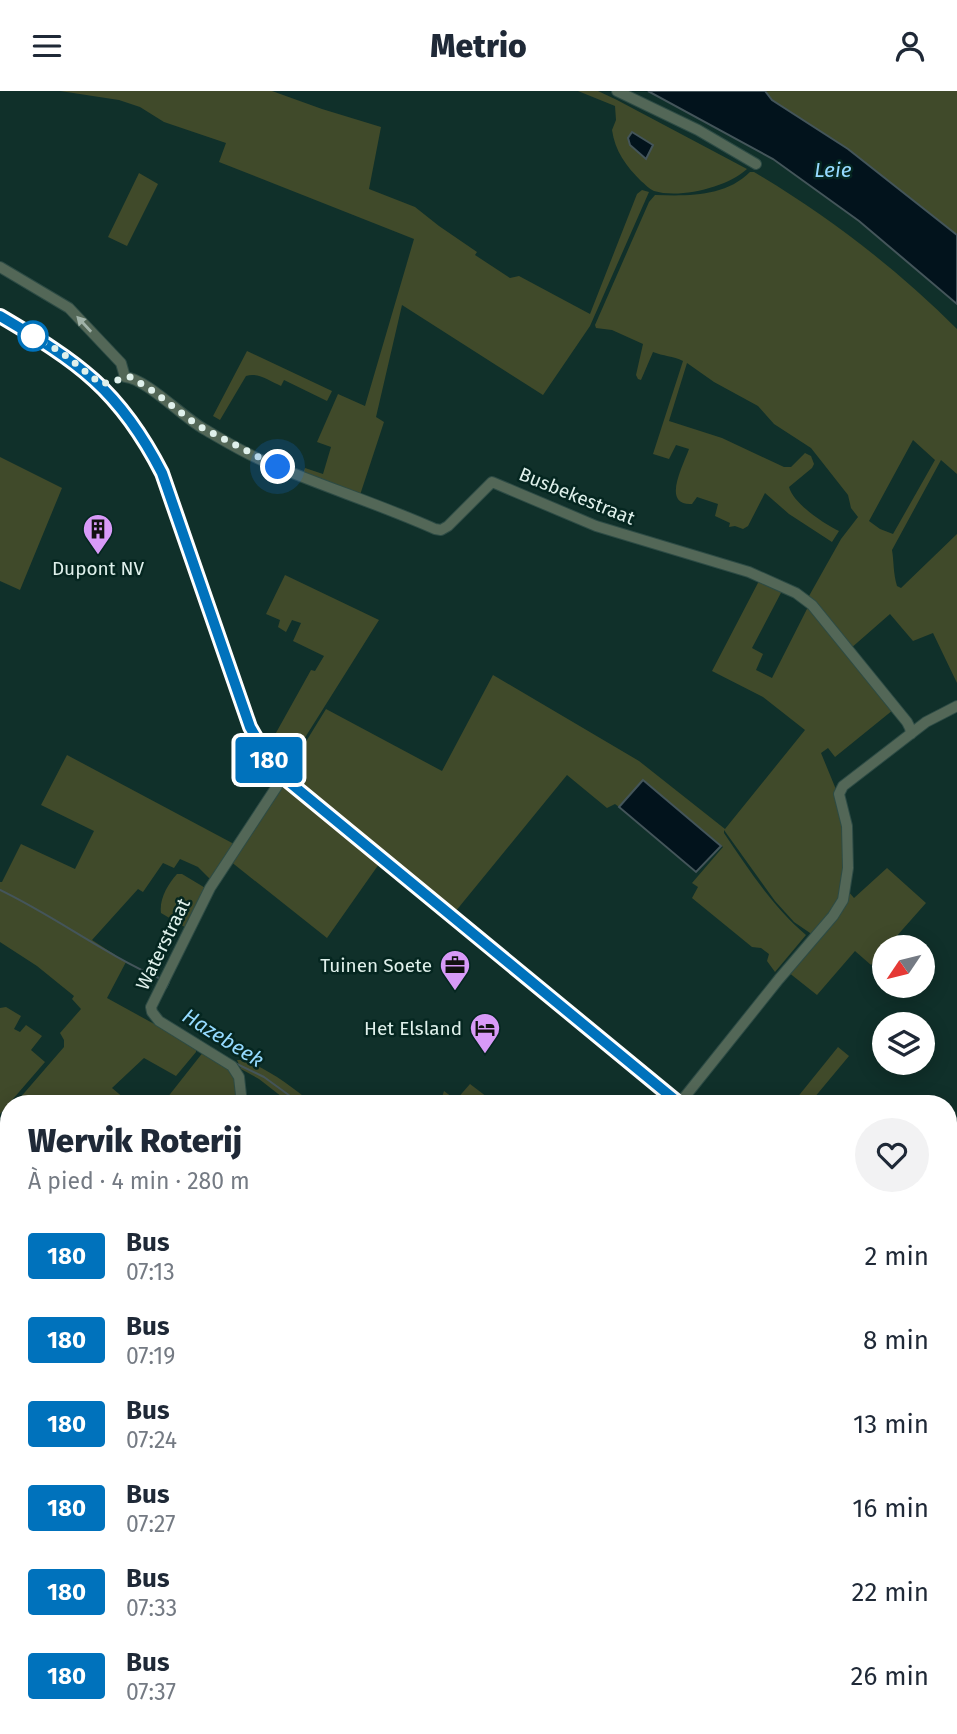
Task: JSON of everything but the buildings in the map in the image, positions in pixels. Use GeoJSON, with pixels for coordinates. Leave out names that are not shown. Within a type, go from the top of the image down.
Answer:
{"type":"FeatureCollection","features":[{"type":"Feature","properties":{"kind":"street"},"geometry":{"type":"LineString","coordinates":[[617,91],[698,130],[756,164]]}},
{"type":"Feature","properties":{"kind":"street"},"geometry":{"type":"LineString","coordinates":[[0,267],[69,308],[121,363],[125,377],[101,384]]}},
{"type":"Feature","properties":{"kind":"street"},"geometry":{"type":"LineString","coordinates":[[0,316],[61,352],[101,384],[148,445],[162,473],[250,727],[269,760],[283,777],[669,1095]]}},
{"type":"Feature","properties":{"kind":"street","name":"Busbekestraat"},"geometry":{"type":"LineString","coordinates":[[125,377],[130,377],[153,391],[197,425],[264,462],[383,506],[435,529],[442,530],[448,526],[492,482],[596,526],[736,568],[782,586],[805,598],[812,605],[907,722],[911,734]]}},
{"type":"Feature","properties":{"kind":"street"},"geometry":{"type":"LineString","coordinates":[[687,1095],[843,900],[848,868],[846,826],[839,794],[849,779],[926,722],[957,706]]}},
{"type":"Feature","properties":{"kind":"street","name":"Waterstraat"},"geometry":{"type":"LineString","coordinates":[[241,1095],[239,1077],[232,1066],[159,1021],[151,1007],[210,888],[283,777]]}},
{"type":"Feature","properties":{"kind":"green space"},"geometry":{"type":"Polygon","coordinates":[[[60,91],[272,91],[381,127],[369,189],[415,207],[477,252],[475,255],[510,278],[519,276],[590,314],[637,194],[642,190],[649,192],[590,326],[543,395],[402,305],[376,417],[384,422],[360,495],[303,473],[305,468],[323,474],[331,447],[317,442],[338,394],[365,406],[414,239],[219,162],[226,143],[164,122],[140,107],[119,100],[60,91]]]}},
{"type":"Feature","properties":{"kind":"green space"},"geometry":{"type":"Polygon","coordinates":[[[578,91],[598,91],[747,169],[728,181],[703,190],[677,193],[654,191],[626,164],[613,138],[615,106],[578,91]]]}},
{"type":"Feature","properties":{"kind":"green space"},"geometry":{"type":"Polygon","coordinates":[[[765,91],[957,91],[957,235],[848,149],[772,100],[765,91]]]}},
{"type":"Feature","properties":{"kind":"green space"},"geometry":{"type":"Polygon","coordinates":[[[754,172],[808,207],[885,264],[957,329],[957,474],[941,460],[892,550],[897,586],[901,588],[957,534],[957,683],[933,633],[913,641],[890,614],[850,649],[809,596],[841,539],[858,517],[851,508],[848,495],[811,448],[774,424],[758,406],[714,382],[687,363],[669,421],[722,438],[784,467],[791,467],[805,453],[811,456],[814,464],[812,468],[789,487],[796,500],[839,531],[832,542],[789,514],[765,493],[748,526],[743,529],[729,527],[730,523],[715,516],[718,504],[697,497],[692,504],[683,503],[676,492],[679,474],[689,449],[676,445],[669,459],[653,454],[683,361],[653,352],[641,380],[638,379],[636,375],[643,344],[612,330],[596,328],[649,202],[655,195],[718,191],[754,172]],[[913,440],[869,521],[893,534],[935,460],[913,440]]]}},
{"type":"Feature","properties":{"kind":"green space"},"geometry":{"type":"Polygon","coordinates":[[[139,173],[158,184],[127,246],[108,237],[139,173]]]}},
{"type":"Feature","properties":{"kind":"green space"},"geometry":{"type":"Polygon","coordinates":[[[247,351],[332,391],[327,401],[284,380],[281,386],[250,375],[246,376],[220,420],[213,416],[247,351]]]}},
{"type":"Feature","properties":{"kind":"green space"},"geometry":{"type":"Polygon","coordinates":[[[0,457],[62,488],[20,590],[0,581],[0,457]]]}},
{"type":"Feature","properties":{"kind":"green space"},"geometry":{"type":"Polygon","coordinates":[[[285,575],[379,620],[284,771],[271,756],[278,743],[272,740],[311,670],[315,671],[324,656],[293,641],[301,623],[292,620],[286,632],[278,627],[280,620],[266,614],[285,575]]]}},
{"type":"Feature","properties":{"kind":"green space"},"geometry":{"type":"Polygon","coordinates":[[[760,579],[783,589],[752,648],[763,654],[756,670],[772,678],[809,605],[893,710],[835,757],[828,748],[821,753],[835,787],[845,836],[842,898],[813,935],[794,922],[775,901],[724,830],[762,887],[782,912],[806,935],[775,972],[767,961],[769,954],[761,948],[752,947],[692,898],[698,887],[692,883],[723,847],[643,780],[619,807],[615,804],[607,808],[567,775],[455,912],[286,774],[326,709],[442,771],[493,675],[639,761],[725,829],[805,730],[763,697],[712,671],[760,579]]]}},
{"type":"Feature","properties":{"kind":"green space"},"geometry":{"type":"Polygon","coordinates":[[[67,755],[234,844],[212,881],[198,867],[180,859],[174,868],[163,863],[143,892],[138,889],[92,940],[126,962],[107,998],[196,1047],[196,1052],[176,1076],[144,1058],[112,1088],[120,1095],[22,1095],[64,1047],[60,1033],[81,1009],[72,999],[74,996],[37,966],[0,942],[0,882],[21,844],[75,869],[94,831],[41,805],[67,755]]]}},
{"type":"Feature","properties":{"kind":"green space"},"geometry":{"type":"Polygon","coordinates":[[[285,786],[379,864],[327,938],[230,861],[281,787],[285,786]]]}},
{"type":"Feature","properties":{"kind":"green space"},"geometry":{"type":"Polygon","coordinates":[[[887,868],[926,903],[898,935],[872,935],[871,965],[855,951],[817,995],[788,972],[848,891],[854,898],[887,868]]]}},
{"type":"Feature","properties":{"kind":"green space"},"geometry":{"type":"Polygon","coordinates":[[[177,874],[182,874],[207,889],[188,929],[161,913],[165,892],[177,874]]]}},
{"type":"Feature","properties":{"kind":"green space"},"geometry":{"type":"Polygon","coordinates":[[[6,1007],[21,1016],[14,1029],[20,1032],[26,1025],[42,1036],[31,1050],[45,1062],[16,1095],[0,1095],[0,1008],[6,1007]]]}},
{"type":"Feature","properties":{"kind":"green space"},"geometry":{"type":"Polygon","coordinates":[[[838,1047],[849,1056],[816,1095],[799,1095],[838,1047]]]}},
{"type":"Feature","properties":{"kind":"green space"},"geometry":{"type":"Polygon","coordinates":[[[204,1051],[232,1067],[238,1095],[169,1095],[204,1051]]]}},
{"type":"Feature","properties":{"kind":"green space"},"geometry":{"type":"Polygon","coordinates":[[[237,1060],[245,1060],[264,1069],[301,1095],[279,1095],[241,1069],[237,1060]]]}},
{"type":"Feature","properties":{"kind":"green space"},"geometry":{"type":"Polygon","coordinates":[[[470,1084],[484,1095],[460,1095],[470,1084]]]}},
{"type":"Feature","properties":{"kind":"water","name":"Leie"},"geometry":{"type":"Polygon","coordinates":[[[648,91],[765,91],[772,100],[848,149],[957,235],[957,304],[859,221],[773,159],[648,91]]]}},
{"type":"Feature","properties":{"kind":"water"},"geometry":{"type":"Polygon","coordinates":[[[632,132],[653,145],[646,159],[630,145],[628,138],[632,132]]]}},
{"type":"Feature","properties":{"kind":"water"},"geometry":{"type":"Polygon","coordinates":[[[643,780],[721,846],[696,872],[619,807],[643,780]]]}},
{"type":"Feature","properties":{"kind":"waterway","name":"Hazebeek"},"geometry":{"type":"LineString","coordinates":[[0,890],[161,979]]}},
{"type":"Feature","properties":{"kind":"waterway","name":"Hazebeek"},"geometry":{"type":"LineString","coordinates":[[166,988],[169,982]]}},
{"type":"Feature","properties":{"kind":"waterway","name":"Hazebeek"},"geometry":{"type":"LineString","coordinates":[[237,1064],[264,1077],[289,1095]]}},
{"type":"Feature","properties":{"kind":"bus line","name":"180"},"geometry":{"type":"LineString","coordinates":[[0,316],[61,352],[101,384],[148,445],[162,473],[250,727],[257,742],[283,777],[669,1095]]}},
{"type":"Feature","properties":{"kind":"place","name":"Dupont NV"},"geometry":{"type":"Point","coordinates":[98,556]}},
{"type":"Feature","properties":{"kind":"place","name":"Tuinen Soete"},"geometry":{"type":"Point","coordinates":[455,992]}},
{"type":"Feature","properties":{"kind":"place","name":"Het Elsland"},"geometry":{"type":"Point","coordinates":[485,1055]}},
{"type":"Feature","properties":{"kind":"route"},"geometry":{"type":"LineString","coordinates":[[33,336],[61,352],[101,384],[130,377],[197,425],[248,454],[278,467]]}}]}
